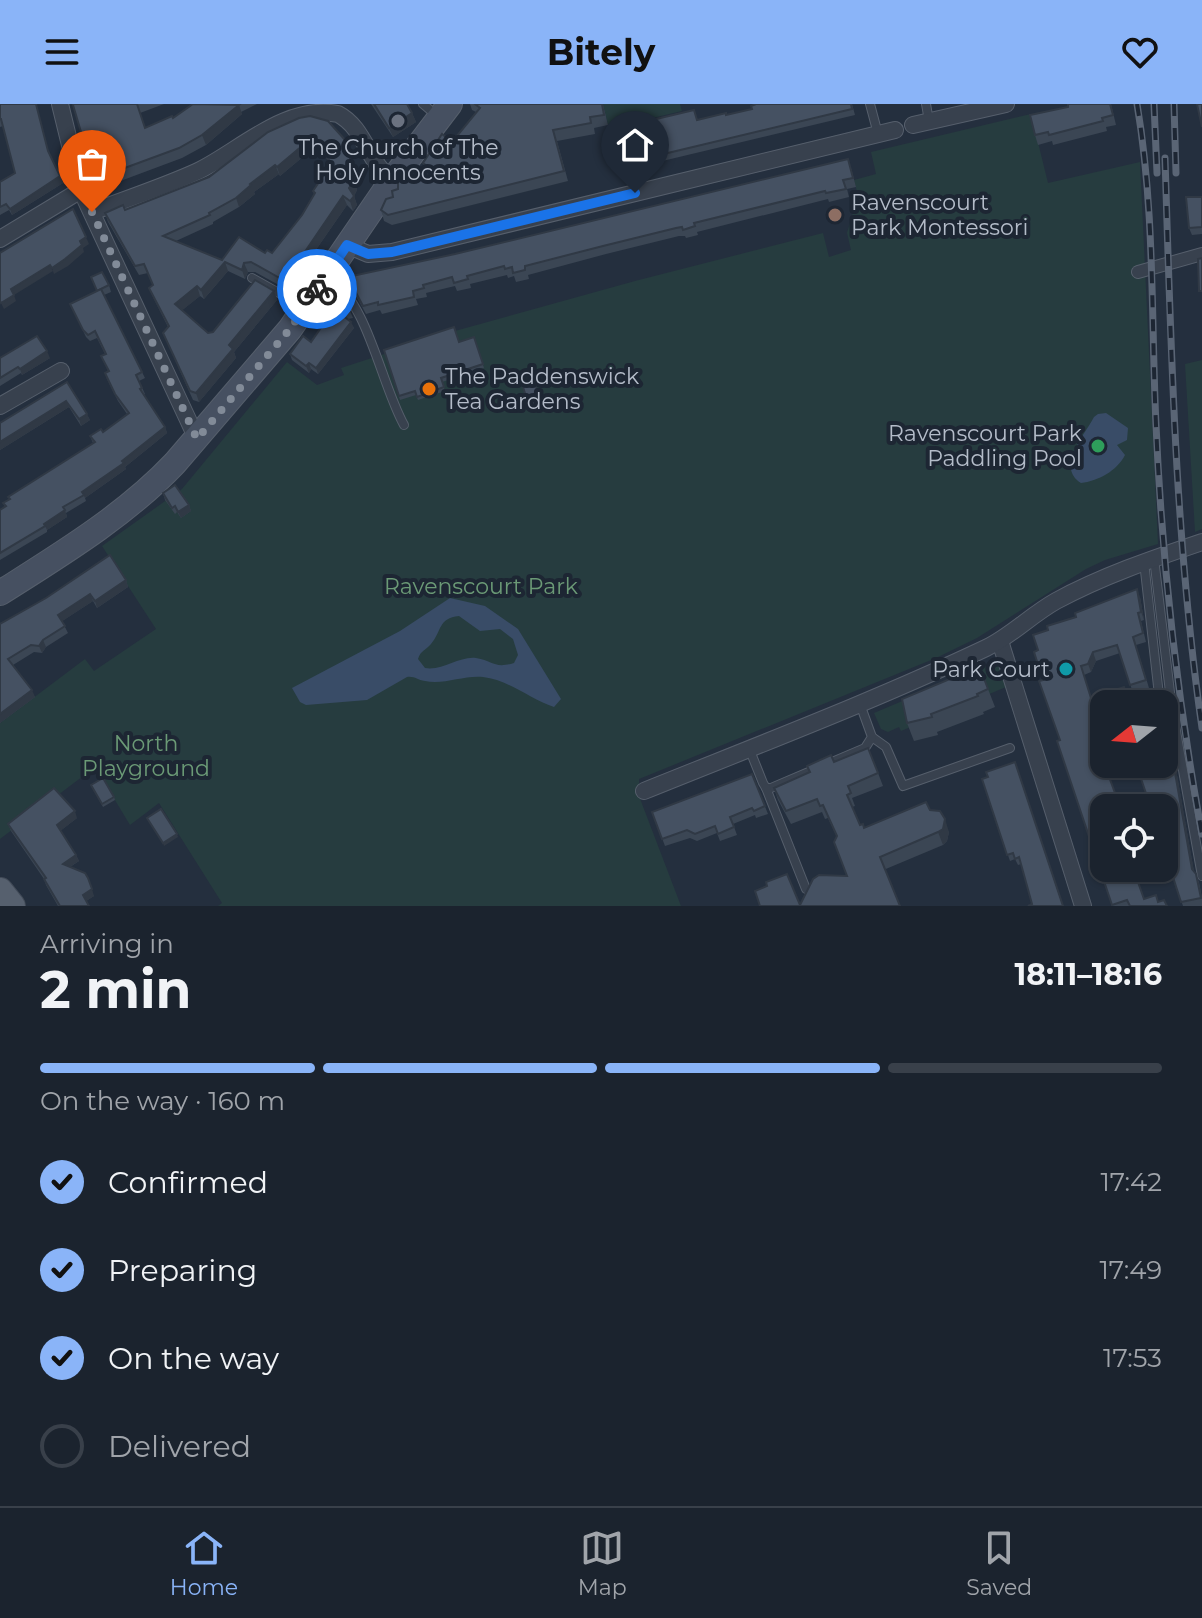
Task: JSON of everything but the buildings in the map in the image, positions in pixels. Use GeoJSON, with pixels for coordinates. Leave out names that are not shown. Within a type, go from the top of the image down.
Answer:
{"type":"FeatureCollection","features":[{"type":"Feature","properties":{"kind":"main road"},"geometry":{"type":"LineString","coordinates":[[0,593],[101,525],[161,478],[197,439],[290,329],[437,109]]}},
{"type":"Feature","properties":{"kind":"main road"},"geometry":{"type":"LineString","coordinates":[[0,891],[12,906]]}},
{"type":"Feature","properties":{"kind":"street"},"geometry":{"type":"LineString","coordinates":[[60,104],[81,190],[197,439]]}},
{"type":"Feature","properties":{"kind":"street"},"geometry":{"type":"LineString","coordinates":[[921,123],[1006,104]]}},
{"type":"Feature","properties":{"kind":"street"},"geometry":{"type":"LineString","coordinates":[[92,212],[199,171],[271,120],[306,109],[327,110],[348,121],[376,165],[392,180]]}},
{"type":"Feature","properties":{"kind":"street"},"geometry":{"type":"LineString","coordinates":[[347,245],[368,254],[392,252],[895,130]]}},
{"type":"Feature","properties":{"kind":"street"},"geometry":{"type":"LineString","coordinates":[[0,239],[81,190]]}},
{"type":"Feature","properties":{"kind":"street"},"geometry":{"type":"LineString","coordinates":[[1138,272],[1202,254]]}},
{"type":"Feature","properties":{"kind":"street"},"geometry":{"type":"LineString","coordinates":[[0,406],[61,371]]}},
{"type":"Feature","properties":{"kind":"street"},"geometry":{"type":"LineString","coordinates":[[644,791],[860,703],[1000,641],[1055,602],[1149,560],[1202,542]]}},
{"type":"Feature","properties":{"kind":"street"},"geometry":{"type":"LineString","coordinates":[[1000,641],[1083,906]]}},
{"type":"Feature","properties":{"kind":"lane"},"geometry":{"type":"LineString","coordinates":[[870,104],[878,134]]}},
{"type":"Feature","properties":{"kind":"lane"},"geometry":{"type":"LineString","coordinates":[[895,130],[921,123],[926,104]]}},
{"type":"Feature","properties":{"kind":"lane"},"geometry":{"type":"LineString","coordinates":[[326,277],[343,287],[356,307],[393,406],[404,425]]}},
{"type":"Feature","properties":{"kind":"lane"},"geometry":{"type":"LineString","coordinates":[[252,278],[304,308]]}},
{"type":"Feature","properties":{"kind":"lane"},"geometry":{"type":"LineString","coordinates":[[1149,560],[1159,690]]}},
{"type":"Feature","properties":{"kind":"lane"},"geometry":{"type":"LineString","coordinates":[[1149,560],[1202,876]]}},
{"type":"Feature","properties":{"kind":"lane"},"geometry":{"type":"LineString","coordinates":[[860,703],[872,737],[886,747],[903,786],[1010,748]]}},
{"type":"Feature","properties":{"kind":"lane"},"geometry":{"type":"LineString","coordinates":[[766,788],[865,748],[872,737]]}},
{"type":"Feature","properties":{"kind":"lane"},"geometry":{"type":"LineString","coordinates":[[749,748],[806,889]]}},
{"type":"Feature","properties":{"kind":"green space"},"geometry":{"type":"Polygon","coordinates":[[[603,104],[680,104],[682,111],[619,126],[608,125],[603,104]]]}},
{"type":"Feature","properties":{"kind":"green space","name":"Ravenscourt Park"},"geometry":{"type":"Polygon","coordinates":[[[1031,114],[1048,183],[1140,162],[1158,544],[1086,569],[977,638],[936,658],[639,779],[639,796],[681,906],[218,906],[222,903],[159,803],[130,825],[95,767],[0,839],[0,723],[85,659],[94,671],[156,629],[102,546],[182,489],[287,362],[317,385],[344,375],[341,368],[455,331],[823,233],[829,257],[851,250],[847,233],[858,196],[854,180],[876,174],[871,152],[1031,114]]]}},
{"type":"Feature","properties":{"kind":"green space"},"geometry":{"type":"Polygon","coordinates":[[[1202,360],[1202,529],[1195,532],[1185,364],[1202,360]]]}},
{"type":"Feature","properties":{"kind":"green space"},"geometry":{"type":"Polygon","coordinates":[[[997,661],[1006,687],[901,731],[899,727],[888,732],[881,729],[874,713],[997,661]]]}},
{"type":"Feature","properties":{"kind":"water","name":"Ravenscourt Park Paddling Pool"},"geometry":{"type":"Polygon","coordinates":[[[1106,413],[1128,428],[1127,440],[1117,445],[1125,455],[1106,474],[1081,483],[1071,469],[1074,451],[1094,417],[1106,413]]]}},
{"type":"Feature","properties":{"kind":"water"},"geometry":{"type":"Polygon","coordinates":[[[450,598],[485,606],[518,629],[561,699],[554,707],[502,682],[483,677],[432,682],[407,677],[367,700],[306,705],[300,702],[292,688],[400,631],[450,598]],[[459,616],[447,619],[418,659],[425,668],[470,658],[498,665],[514,663],[518,655],[513,639],[500,629],[480,631],[459,616]]]}},
{"type":"Feature","properties":{"kind":"railway"},"geometry":{"type":"LineString","coordinates":[[1137,104],[1150,224],[1162,528],[1178,681],[1202,834]]}},
{"type":"Feature","properties":{"kind":"railway"},"geometry":{"type":"LineString","coordinates":[[1154,104],[1157,173]]}},
{"type":"Feature","properties":{"kind":"railway"},"geometry":{"type":"LineString","coordinates":[[1174,104],[1176,173]]}},
{"type":"Feature","properties":{"kind":"railway"},"geometry":{"type":"LineString","coordinates":[[1165,158],[1180,515],[1202,728]]}},
{"type":"Feature","properties":{"kind":"way so far"},"geometry":{"type":"LineString","coordinates":[[92,212],[197,439],[290,329],[317,289]]}},
{"type":"Feature","properties":{"kind":"place","name":"The Church of The Holy Innocents"},"geometry":{"type":"Point","coordinates":[398,121]}},
{"type":"Feature","properties":{"kind":"place","name":"Ravenscourt Park Montessori"},"geometry":{"type":"Point","coordinates":[835,215]}},
{"type":"Feature","properties":{"kind":"place","name":"The Paddenswick Tea Gardens"},"geometry":{"type":"Point","coordinates":[429,389]}},
{"type":"Feature","properties":{"kind":"place","name":"Ravenscourt Park Paddling Pool"},"geometry":{"type":"Point","coordinates":[1098,446]}},
{"type":"Feature","properties":{"kind":"place","name":"Park Court"},"geometry":{"type":"Point","coordinates":[1066,669]}},
{"type":"Feature","properties":{"kind":"route"},"geometry":{"type":"LineString","coordinates":[[317,289],[347,245],[368,254],[392,252],[635,193]]}},
{"type":"Feature","properties":{"kind":"park label","name":"North Playground"},"geometry":{"type":"Point","coordinates":[146,756]}}]}
